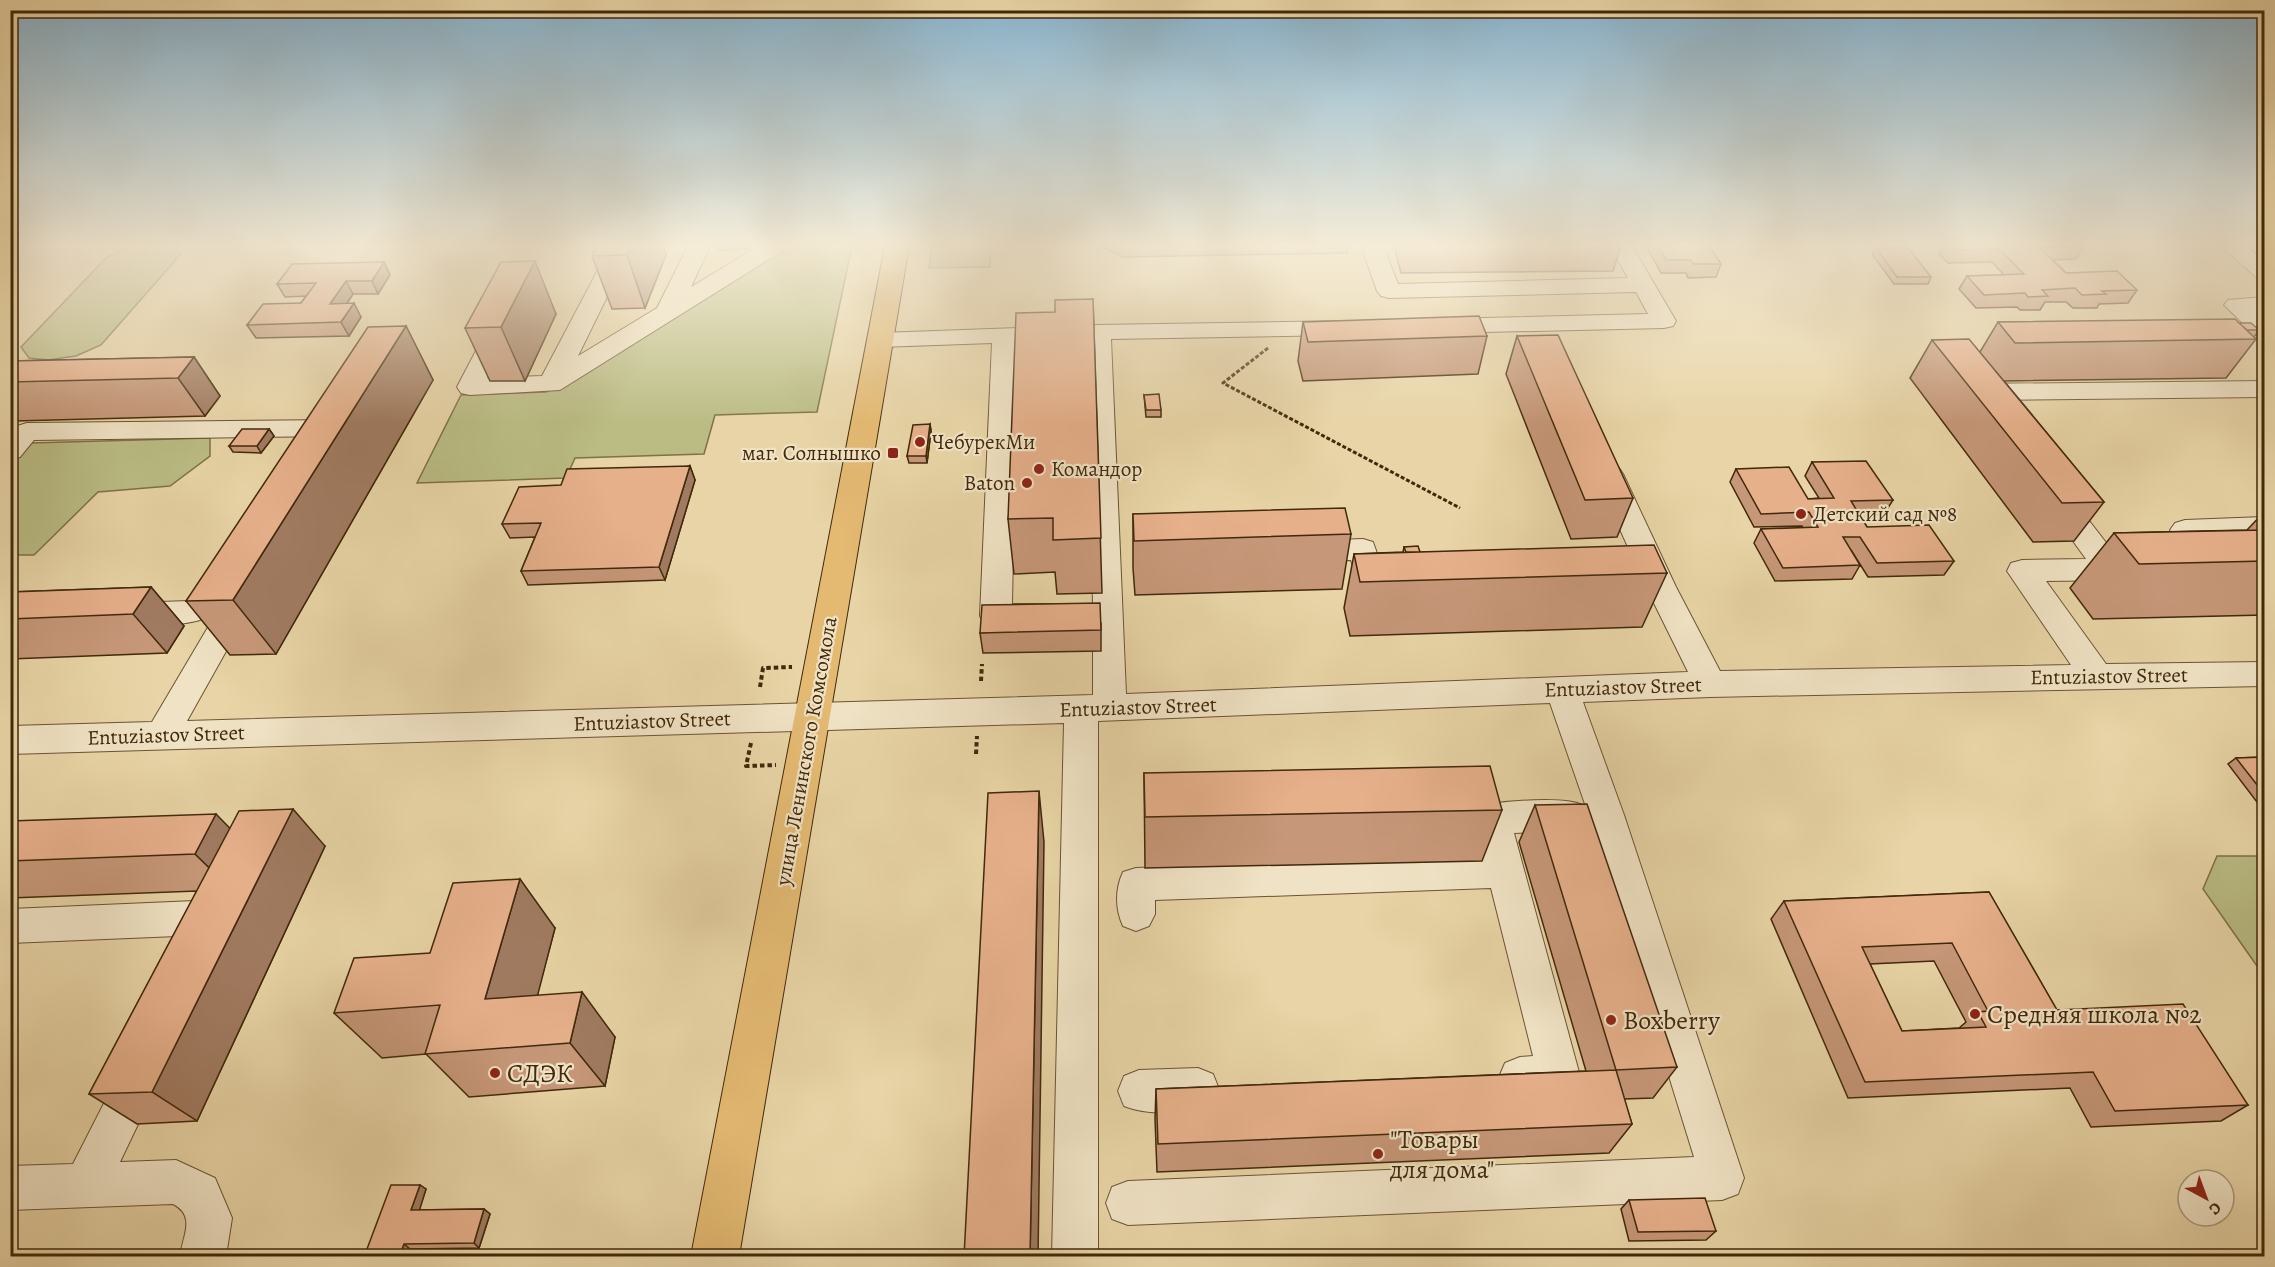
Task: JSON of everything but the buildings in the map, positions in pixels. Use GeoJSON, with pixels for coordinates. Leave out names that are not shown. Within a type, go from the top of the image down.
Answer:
{"type":"FeatureCollection","features":[{"type":"Feature","properties":{"kind":"main road","name":"улица Ленинского Комсомола"},"geometry":{"type":"LineString","coordinates":[[715,1257],[886,305]]}},
{"type":"Feature","properties":{"kind":"street"},"geometry":{"type":"LineString","coordinates":[[551,384],[591,305]]}},
{"type":"Feature","properties":{"kind":"street"},"geometry":{"type":"LineString","coordinates":[[668,311],[671,305]]}},
{"type":"Feature","properties":{"kind":"street"},"geometry":{"type":"LineString","coordinates":[[505,319],[470,387],[551,384],[678,305]]}},
{"type":"Feature","properties":{"kind":"street"},"geometry":{"type":"LineString","coordinates":[[1493,305],[1501,325]]}},
{"type":"Feature","properties":{"kind":"street"},"geometry":{"type":"LineString","coordinates":[[1420,327],[1501,325],[1546,336],[1664,321],[1655,305]]}},
{"type":"Feature","properties":{"kind":"street"},"geometry":{"type":"LineString","coordinates":[[2237,305],[2265,330]]}},
{"type":"Feature","properties":{"kind":"street"},"geometry":{"type":"LineString","coordinates":[[880,340],[1098,332],[1362,328]]}},
{"type":"Feature","properties":{"kind":"street"},"geometry":{"type":"LineString","coordinates":[[1075,1257],[1079,750],[1096,709],[1109,615],[1098,332]]}},
{"type":"Feature","properties":{"kind":"street"},"geometry":{"type":"LineString","coordinates":[[1005,335],[996,616],[1109,615]]}},
{"type":"Feature","properties":{"kind":"street"},"geometry":{"type":"LineString","coordinates":[[1995,420],[1973,392],[2265,389]]}},
{"type":"Feature","properties":{"kind":"street"},"geometry":{"type":"LineString","coordinates":[[321,459],[353,401]]}},
{"type":"Feature","properties":{"kind":"street"},"geometry":{"type":"LineString","coordinates":[[10,451],[27,432],[338,428]]}},
{"type":"Feature","properties":{"kind":"street"},"geometry":{"type":"LineString","coordinates":[[1596,445],[1661,586],[1710,684]]}},
{"type":"Feature","properties":{"kind":"street"},"geometry":{"type":"LineString","coordinates":[[2038,476],[2110,569]]}},
{"type":"Feature","properties":{"kind":"street"},"geometry":{"type":"LineString","coordinates":[[2096,675],[2022,572],[2217,568],[2185,531],[2265,527]]}},
{"type":"Feature","properties":{"kind":"street"},"geometry":{"type":"LineString","coordinates":[[1283,552],[1363,549],[1375,593],[1399,592]]}},
{"type":"Feature","properties":{"kind":"street"},"geometry":{"type":"LineString","coordinates":[[162,735],[249,583]]}},
{"type":"Feature","properties":{"kind":"street"},"geometry":{"type":"LineString","coordinates":[[1625,587],[1661,586]]}},
{"type":"Feature","properties":{"kind":"street"},"geometry":{"type":"LineString","coordinates":[[106,614],[189,612]]}},
{"type":"Feature","properties":{"kind":"street","name":"Entuziastov Street"},"geometry":{"type":"LineString","coordinates":[[10,740],[1096,709],[1710,684],[1803,684],[2096,675],[2265,674]]}},
{"type":"Feature","properties":{"kind":"street"},"geometry":{"type":"LineString","coordinates":[[1128,1203],[1722,1178],[1606,815],[1562,690]]}},
{"type":"Feature","properties":{"kind":"street"},"geometry":{"type":"LineString","coordinates":[[1489,1078],[1559,1076],[1492,818],[1606,815]]}},
{"type":"Feature","properties":{"kind":"street"},"geometry":{"type":"LineString","coordinates":[[1136,914],[1136,884],[1504,871]]}},
{"type":"Feature","properties":{"kind":"street"},"geometry":{"type":"LineString","coordinates":[[10,926],[218,917],[197,960]]}},
{"type":"Feature","properties":{"kind":"street"},"geometry":{"type":"LineString","coordinates":[[86,1185],[155,1046]]}},
{"type":"Feature","properties":{"kind":"street"},"geometry":{"type":"LineString","coordinates":[[1139,1091],[1232,1088]]}},
{"type":"Feature","properties":{"kind":"street"},"geometry":{"type":"LineString","coordinates":[[10,1188],[176,1182],[200,1194],[210,1218],[203,1257]]}},
{"type":"Feature","properties":{"kind":"path"},"geometry":{"type":"LineString","coordinates":[[1292,329],[1223,383],[1460,508]]}},
{"type":"Feature","properties":{"kind":"path"},"geometry":{"type":"LineString","coordinates":[[981,681],[982,664]]}},
{"type":"Feature","properties":{"kind":"path"},"geometry":{"type":"LineString","coordinates":[[760,687],[764,668],[792,668]]}},
{"type":"Feature","properties":{"kind":"path"},"geometry":{"type":"LineString","coordinates":[[976,754],[978,729]]}},
{"type":"Feature","properties":{"kind":"path"},"geometry":{"type":"LineString","coordinates":[[751,743],[746,766],[782,764]]}},
{"type":"Feature","properties":{"kind":"green space"},"geometry":{"type":"Polygon","coordinates":[[[61,305],[136,305],[101,345],[76,356],[48,360],[29,358],[21,347],[61,305]]]}},
{"type":"Feature","properties":{"kind":"green space"},"geometry":{"type":"Polygon","coordinates":[[[687,305],[840,305],[817,412],[715,415],[704,454],[575,458],[566,478],[417,483],[461,395],[546,392],[687,305]]]}},
{"type":"Feature","properties":{"kind":"green space"},"geometry":{"type":"Polygon","coordinates":[[[210,438],[210,456],[170,486],[98,492],[34,555],[11,555],[11,466],[30,443],[210,438]]]}},
{"type":"Feature","properties":{"kind":"green space"},"geometry":{"type":"Polygon","coordinates":[[[2217,856],[2264,856],[2264,976],[2203,889],[2217,856]]]}},
{"type":"Feature","properties":{"kind":"place","name":"ЧебурекМи"},"geometry":{"type":"Point","coordinates":[920,442]}},
{"type":"Feature","properties":{"kind":"place","name":"маг. Солнышко"},"geometry":{"type":"Point","coordinates":[893,453]}},
{"type":"Feature","properties":{"kind":"place","name":"Командор"},"geometry":{"type":"Point","coordinates":[1039,469]}},
{"type":"Feature","properties":{"kind":"place","name":"Baton"},"geometry":{"type":"Point","coordinates":[1027,483]}},
{"type":"Feature","properties":{"kind":"place","name":"Детский сад №8"},"geometry":{"type":"Point","coordinates":[1801,514]}},
{"type":"Feature","properties":{"kind":"place","name":"Средняя школа №2"},"geometry":{"type":"Point","coordinates":[1975,1014]}},
{"type":"Feature","properties":{"kind":"place","name":"Boxberry"},"geometry":{"type":"Point","coordinates":[1611,1020]}},
{"type":"Feature","properties":{"kind":"place","name":"СДЭК"},"geometry":{"type":"Point","coordinates":[495,1073]}},
{"type":"Feature","properties":{"kind":"place","name":"\"Товары для дома\""},"geometry":{"type":"Point","coordinates":[1378,1154]}}]}
